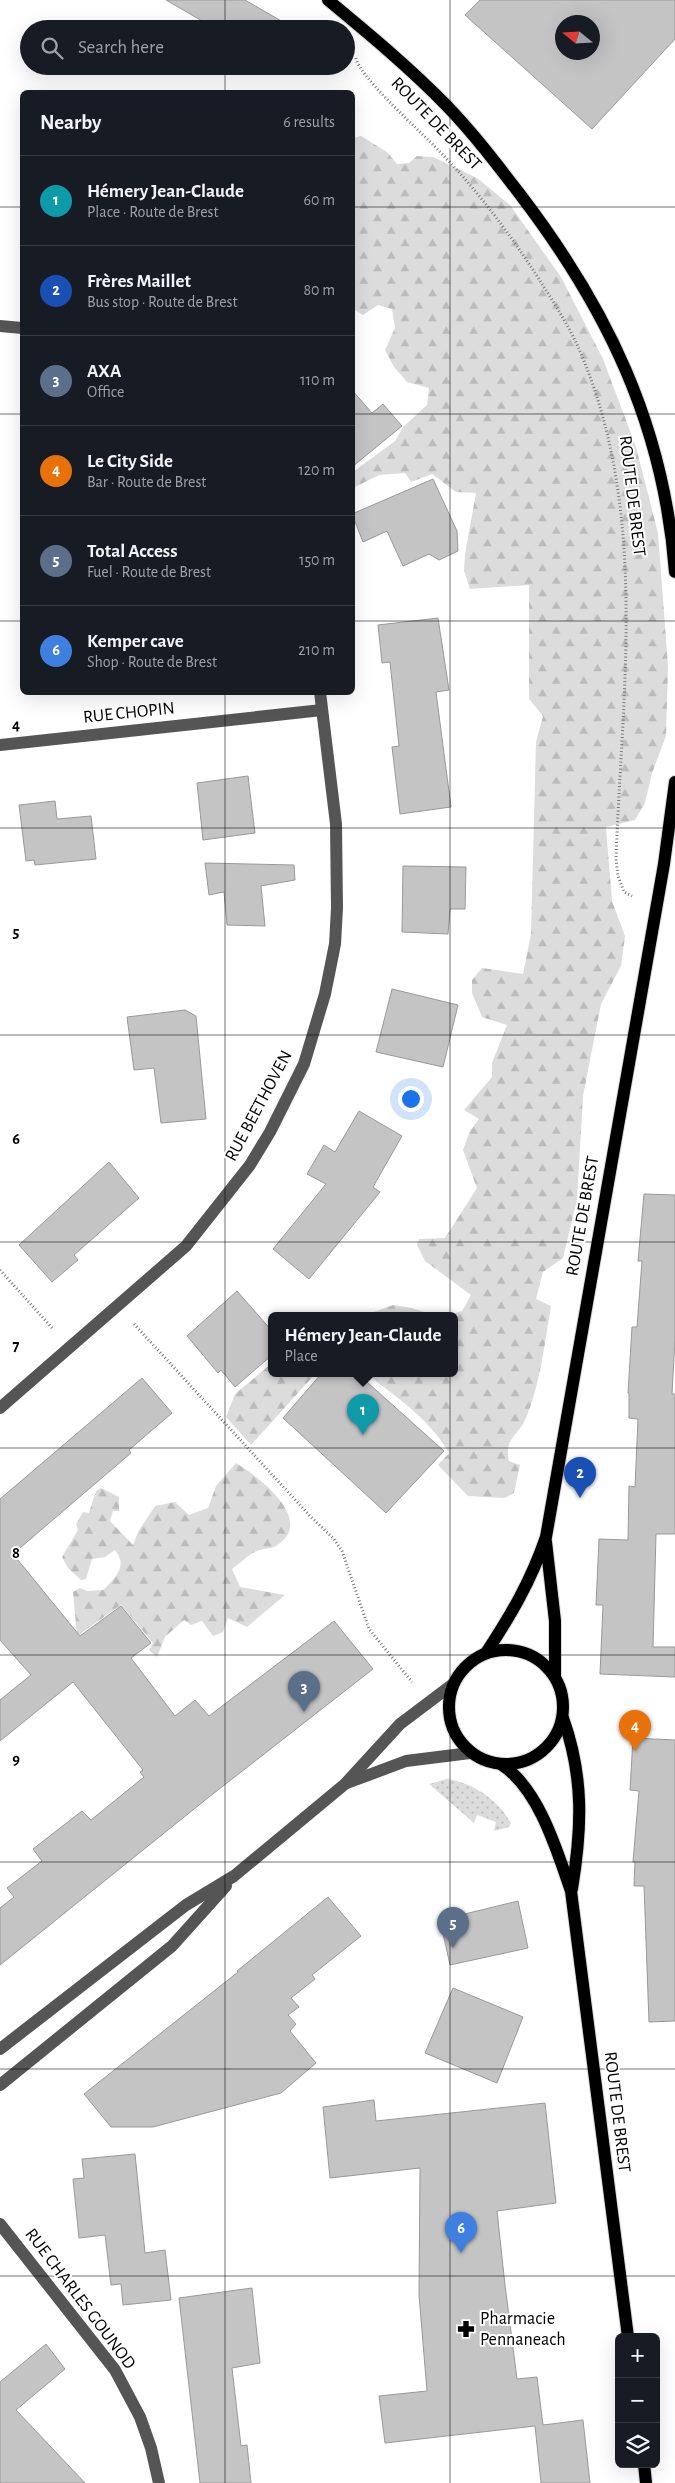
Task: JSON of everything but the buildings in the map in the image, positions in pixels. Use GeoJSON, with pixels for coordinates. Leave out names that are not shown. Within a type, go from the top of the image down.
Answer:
{"type":"FeatureCollection","features":[{"type":"Feature","properties":{"kind":"main road","name":"ROUTE DE BREST"},"geometry":{"type":"LineString","coordinates":[[328,0],[352,20]]}},
{"type":"Feature","properties":{"kind":"main road","name":"ROUTE DE BREST"},"geometry":{"type":"LineString","coordinates":[[355,23],[448,107],[506,176],[570,265],[610,333],[625,365],[649,428],[658,461],[675,572]]}},
{"type":"Feature","properties":{"kind":"main road","name":"ROUTE DE BREST"},"geometry":{"type":"LineString","coordinates":[[486,1653],[516,1607],[546,1538],[657,901],[675,782]]}},
{"type":"Feature","properties":{"kind":"main road","name":"ROUTE DE BREST"},"geometry":{"type":"LineString","coordinates":[[546,1538],[555,1621],[555,1677]]}},
{"type":"Feature","properties":{"kind":"main road"},"geometry":{"type":"LineString","coordinates":[[501,1650],[525,1653],[545,1665],[555,1677],[563,1697],[562,1718],[557,1734],[548,1748],[534,1758],[519,1764],[502,1765],[480,1759],[470,1753],[458,1739],[450,1722],[448,1703],[453,1684],[472,1660],[486,1653],[501,1650]]}},
{"type":"Feature","properties":{"kind":"main road","name":"ROUTE DE BREST"},"geometry":{"type":"LineString","coordinates":[[562,1718],[576,1757],[579,1812],[579,1840],[571,1892]]}},
{"type":"Feature","properties":{"kind":"main road","name":"ROUTE DE BREST"},"geometry":{"type":"LineString","coordinates":[[502,1765],[514,1773],[538,1809],[550,1834],[571,1892],[627,2333]]}},
{"type":"Feature","properties":{"kind":"main road"},"geometry":{"type":"LineString","coordinates":[[644,2468],[646,2483]]}},
{"type":"Feature","properties":{"kind":"street"},"geometry":{"type":"LineString","coordinates":[[0,326],[20,328]]}},
{"type":"Feature","properties":{"kind":"street","name":"RUE BEETHOVEN"},"geometry":{"type":"LineString","coordinates":[[0,1408],[186,1246],[250,1165],[283,1108],[304,1064],[315,1034],[335,944],[336,824],[320,695]]}},
{"type":"Feature","properties":{"kind":"street","name":"RUE CHOPIN"},"geometry":{"type":"LineString","coordinates":[[0,745],[322,710]]}},
{"type":"Feature","properties":{"kind":"street"},"geometry":{"type":"LineString","coordinates":[[0,2048],[186,1905],[234,1876],[345,1784],[385,1738],[453,1684]]}},
{"type":"Feature","properties":{"kind":"street"},"geometry":{"type":"LineString","coordinates":[[345,1784],[406,1760],[470,1753]]}},
{"type":"Feature","properties":{"kind":"street"},"geometry":{"type":"LineString","coordinates":[[0,2085],[172,1946],[234,1876]]}},
{"type":"Feature","properties":{"kind":"street","name":"RUE CHARLES GOUNOD"},"geometry":{"type":"LineString","coordinates":[[0,2224],[115,2370],[140,2417],[151,2448],[159,2483]]}},
{"type":"Feature","properties":{"kind":"path","name":"ROUTE DE BREST"},"geometry":{"type":"LineString","coordinates":[[373,38],[356,57],[357,65],[404,117],[449,160],[512,238],[558,308],[579,349],[601,409],[616,472],[624,565],[627,630],[616,859],[618,876],[624,892],[633,897],[657,901]]}},
{"type":"Feature","properties":{"kind":"path"},"geometry":{"type":"LineString","coordinates":[[0,1270],[69,1348]]}},
{"type":"Feature","properties":{"kind":"path"},"geometry":{"type":"LineString","coordinates":[[118,1307],[310,1516],[334,1539],[342,1551],[369,1628],[429,1703]]}},
{"type":"Feature","properties":{"kind":"green space"},"geometry":{"type":"Polygon","coordinates":[[[361,136],[387,152],[397,164],[409,163],[417,156],[433,157],[477,178],[510,205],[561,277],[603,359],[636,447],[658,533],[668,666],[666,736],[652,773],[645,803],[635,820],[606,827],[612,901],[625,936],[621,966],[601,1004],[583,1096],[577,1200],[563,1258],[543,1272],[536,1299],[551,1306],[535,1393],[522,1426],[512,1438],[508,1447],[509,1461],[520,1465],[514,1493],[505,1498],[468,1496],[438,1465],[449,1453],[433,1430],[401,1400],[371,1377],[458,1377],[458,1312],[462,1311],[471,1295],[425,1261],[417,1245],[419,1239],[445,1238],[477,1188],[463,1150],[470,1131],[479,1119],[464,1110],[492,1077],[492,1063],[507,1025],[482,1017],[472,993],[472,980],[482,968],[523,974],[531,934],[536,742],[543,716],[529,699],[529,585],[470,589],[464,571],[465,554],[476,493],[456,492],[432,474],[411,482],[405,473],[379,475],[355,487],[355,471],[395,441],[403,427],[427,405],[429,388],[407,382],[394,367],[385,350],[395,328],[392,309],[378,305],[363,315],[355,310],[355,138],[361,136]]]}},
{"type":"Feature","properties":{"kind":"green space"},"geometry":{"type":"Polygon","coordinates":[[[393,1305],[424,1312],[374,1312],[393,1305]]]}},
{"type":"Feature","properties":{"kind":"green space"},"geometry":{"type":"Polygon","coordinates":[[[268,1366],[268,1377],[312,1377],[251,1445],[226,1417],[235,1394],[268,1366]]]}},
{"type":"Feature","properties":{"kind":"green space"},"geometry":{"type":"Polygon","coordinates":[[[236,1463],[258,1478],[280,1500],[287,1512],[290,1524],[287,1536],[276,1546],[254,1552],[232,1569],[240,1587],[285,1595],[247,1627],[228,1618],[223,1632],[213,1636],[202,1621],[191,1625],[184,1620],[165,1637],[157,1657],[149,1650],[153,1643],[121,1605],[77,1636],[73,1592],[80,1588],[87,1591],[103,1590],[115,1577],[121,1561],[115,1550],[105,1557],[92,1559],[86,1579],[81,1580],[68,1568],[62,1557],[78,1530],[76,1524],[83,1512],[89,1513],[96,1491],[101,1488],[119,1497],[119,1511],[113,1511],[110,1521],[133,1545],[138,1532],[155,1506],[175,1502],[189,1515],[208,1508],[216,1486],[236,1463]]]}},
{"type":"Feature","properties":{"kind":"green space"},"geometry":{"type":"Polygon","coordinates":[[[447,1779],[467,1784],[492,1800],[506,1815],[511,1823],[509,1827],[494,1831],[496,1822],[477,1815],[474,1823],[429,1784],[447,1779]]]}},
{"type":"Feature","properties":{"kind":"place","name":"Hémery Jean-Claude"},"geometry":{"type":"Point","coordinates":[363,1435]}},
{"type":"Feature","properties":{"kind":"place","name":"Frères Maillet"},"geometry":{"type":"Point","coordinates":[580,1498]}},
{"type":"Feature","properties":{"kind":"place","name":"AXA"},"geometry":{"type":"Point","coordinates":[304,1712]}},
{"type":"Feature","properties":{"kind":"place","name":"Le City Side"},"geometry":{"type":"Point","coordinates":[635,1751]}},
{"type":"Feature","properties":{"kind":"place","name":"Total Access"},"geometry":{"type":"Point","coordinates":[453,1948]}},
{"type":"Feature","properties":{"kind":"place","name":"Kemper cave"},"geometry":{"type":"Point","coordinates":[461,2253]}},
{"type":"Feature","properties":{"kind":"place","name":"Pharmacie Pennaneach"},"geometry":{"type":"Point","coordinates":[466,2329]}}]}
